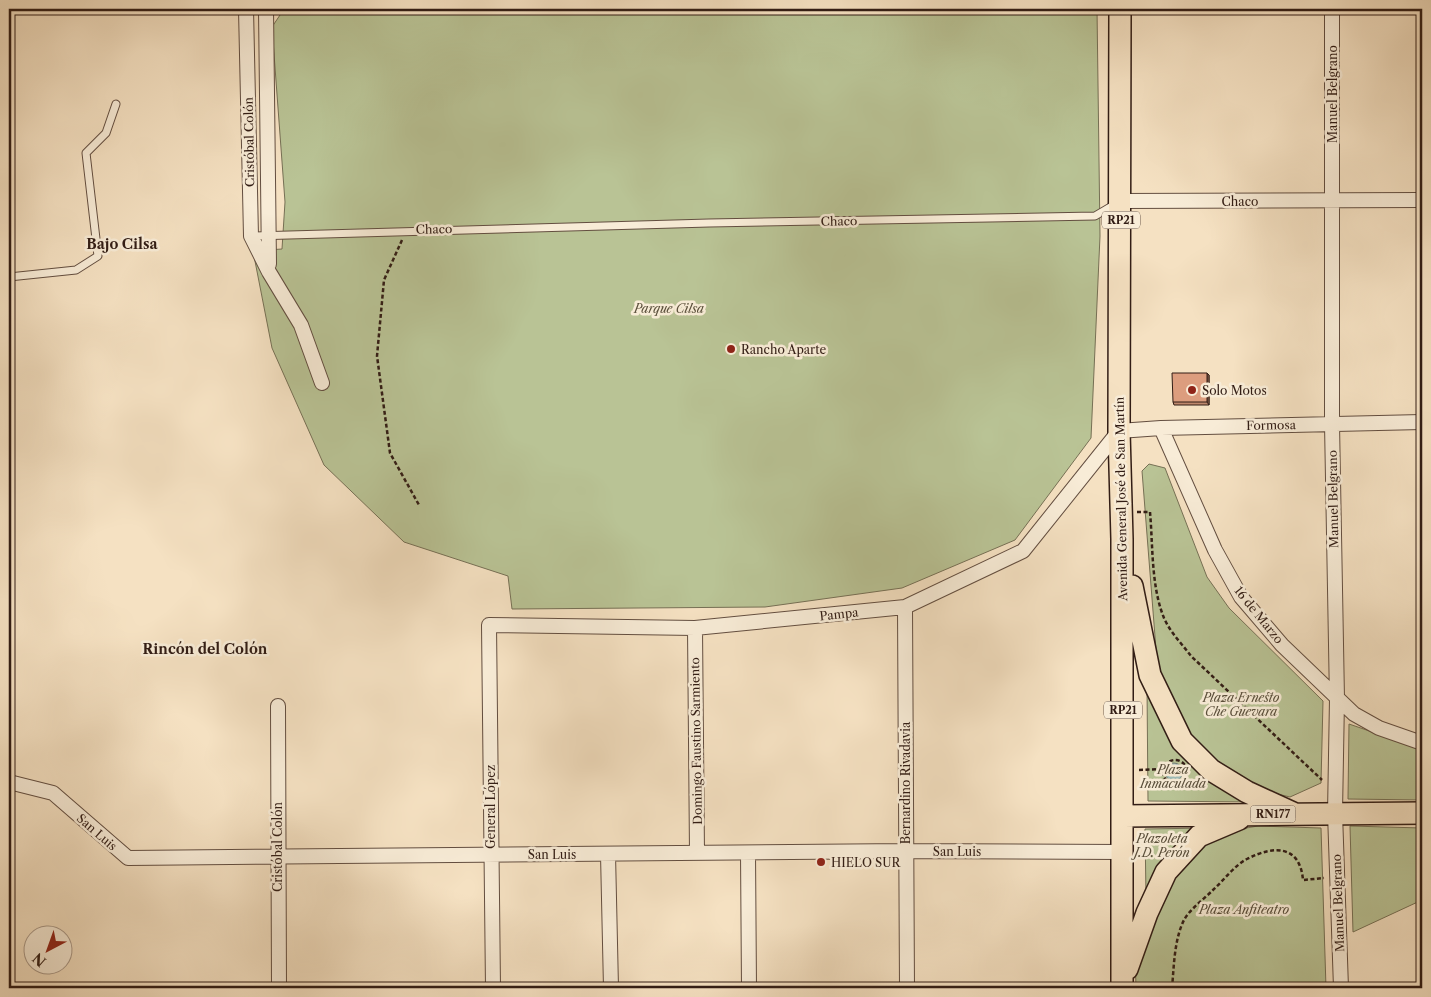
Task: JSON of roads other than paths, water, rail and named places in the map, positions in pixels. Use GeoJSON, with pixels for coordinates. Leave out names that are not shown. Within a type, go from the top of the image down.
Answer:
{"type":"FeatureCollection","features":[{"type":"Feature","properties":{"kind":"main road","name":"Avenida General José de San Martín"},"geometry":{"type":"LineString","coordinates":[[1120,9],[1122,201],[1119,431],[1122,539],[1122,986]]}},
{"type":"Feature","properties":{"kind":"main road"},"geometry":{"type":"LineString","coordinates":[[1122,539],[1150,675],[1182,741],[1212,770],[1247,792],[1295,814]]}},
{"type":"Feature","properties":{"kind":"main road","name":"RN177"},"geometry":{"type":"LineString","coordinates":[[1123,816],[1295,814],[1335,803],[1422,813]]}},
{"type":"Feature","properties":{"kind":"main road"},"geometry":{"type":"LineString","coordinates":[[1122,986],[1147,913],[1166,872],[1199,836],[1250,815]]}},
{"type":"Feature","properties":{"kind":"street","name":"Cristóbal Colón"},"geometry":{"type":"LineString","coordinates":[[246,9],[252,236],[269,272],[301,325],[322,383]]}},
{"type":"Feature","properties":{"kind":"street","name":"Cristóbal Colón"},"geometry":{"type":"LineString","coordinates":[[266,9],[267,234],[269,272]]}},
{"type":"Feature","properties":{"kind":"street","name":"Manuel Belgrano"},"geometry":{"type":"LineString","coordinates":[[1332,9],[1332,424],[1337,699],[1335,803],[1341,988]]}},
{"type":"Feature","properties":{"kind":"street","name":"Chaco"},"geometry":{"type":"LineString","coordinates":[[1122,201],[1422,200]]}},
{"type":"Feature","properties":{"kind":"street","name":"Formosa"},"geometry":{"type":"LineString","coordinates":[[1119,431],[1161,428],[1422,422]]}},
{"type":"Feature","properties":{"kind":"street","name":"16 de Marzo"},"geometry":{"type":"LineString","coordinates":[[1161,428],[1215,550],[1241,596],[1282,644],[1354,714],[1379,728],[1422,743]]}},
{"type":"Feature","properties":{"kind":"street","name":"Pampa"},"geometry":{"type":"LineString","coordinates":[[490,625],[695,628],[904,607],[1023,551],[1119,431]]}},
{"type":"Feature","properties":{"kind":"street","name":"Bernardino Rivadavia"},"geometry":{"type":"LineString","coordinates":[[904,607],[907,988]]}},
{"type":"Feature","properties":{"kind":"street","name":"General López"},"geometry":{"type":"LineString","coordinates":[[490,625],[490,855],[493,988]]}},
{"type":"Feature","properties":{"kind":"street","name":"Domingo Faustino Sarmiento"},"geometry":{"type":"LineString","coordinates":[[695,628],[697,854]]}},
{"type":"Feature","properties":{"kind":"street","name":"Cristóbal Colón"},"geometry":{"type":"LineString","coordinates":[[278,706],[277,858],[279,988]]}},
{"type":"Feature","properties":{"kind":"street","name":"San Luis"},"geometry":{"type":"LineString","coordinates":[[9,782],[53,793],[128,858],[906,851],[1121,852]]}},
{"type":"Feature","properties":{"kind":"street"},"geometry":{"type":"LineString","coordinates":[[748,853],[749,988]]}},
{"type":"Feature","properties":{"kind":"street"},"geometry":{"type":"LineString","coordinates":[[608,854],[612,988]]}},
{"type":"Feature","properties":{"kind":"lane"},"geometry":{"type":"LineString","coordinates":[[9,277],[76,270],[98,256],[86,153],[106,133],[116,104]]}},
{"type":"Feature","properties":{"kind":"lane","name":"Chaco"},"geometry":{"type":"LineString","coordinates":[[252,236],[407,230],[1095,216],[1122,201]]}},
{"type":"Feature","properties":{"kind":"water"},"geometry":{"type":"Polygon","coordinates":[[[1174,763],[1180,766],[1183,772],[1180,778],[1174,781],[1168,778],[1165,772],[1168,766],[1174,763]]]}},
{"type":"Feature","properties":{"kind":"place","name":"Rancho Aparte"},"geometry":{"type":"Point","coordinates":[731,349]}},
{"type":"Feature","properties":{"kind":"place","name":"Solo Motos"},"geometry":{"type":"Point","coordinates":[1192,390]}},
{"type":"Feature","properties":{"kind":"place","name":"HIELO SUR"},"geometry":{"type":"Point","coordinates":[821,862]}},
{"type":"Feature","properties":{"kind":"district","name":"Bajo Cilsa"},"geometry":{"type":"Point","coordinates":[122,244]}},
{"type":"Feature","properties":{"kind":"district","name":"Rincón del Colón"},"geometry":{"type":"Point","coordinates":[205,649]}},
{"type":"Feature","properties":{"kind":"park label","name":"Parque Cilsa"},"geometry":{"type":"Point","coordinates":[669,308]}},
{"type":"Feature","properties":{"kind":"park label","name":"Plaza Ernesto Che Guevara"},"geometry":{"type":"Point","coordinates":[1241,704]}},
{"type":"Feature","properties":{"kind":"park label","name":"Plaza Inmaculada"},"geometry":{"type":"Point","coordinates":[1173,776]}},
{"type":"Feature","properties":{"kind":"park label","name":"Plazoleta J.D. Perón"},"geometry":{"type":"Point","coordinates":[1162,845]}},
{"type":"Feature","properties":{"kind":"park label","name":"Plaza Anfiteatro"},"geometry":{"type":"Point","coordinates":[1244,909]}}]}
